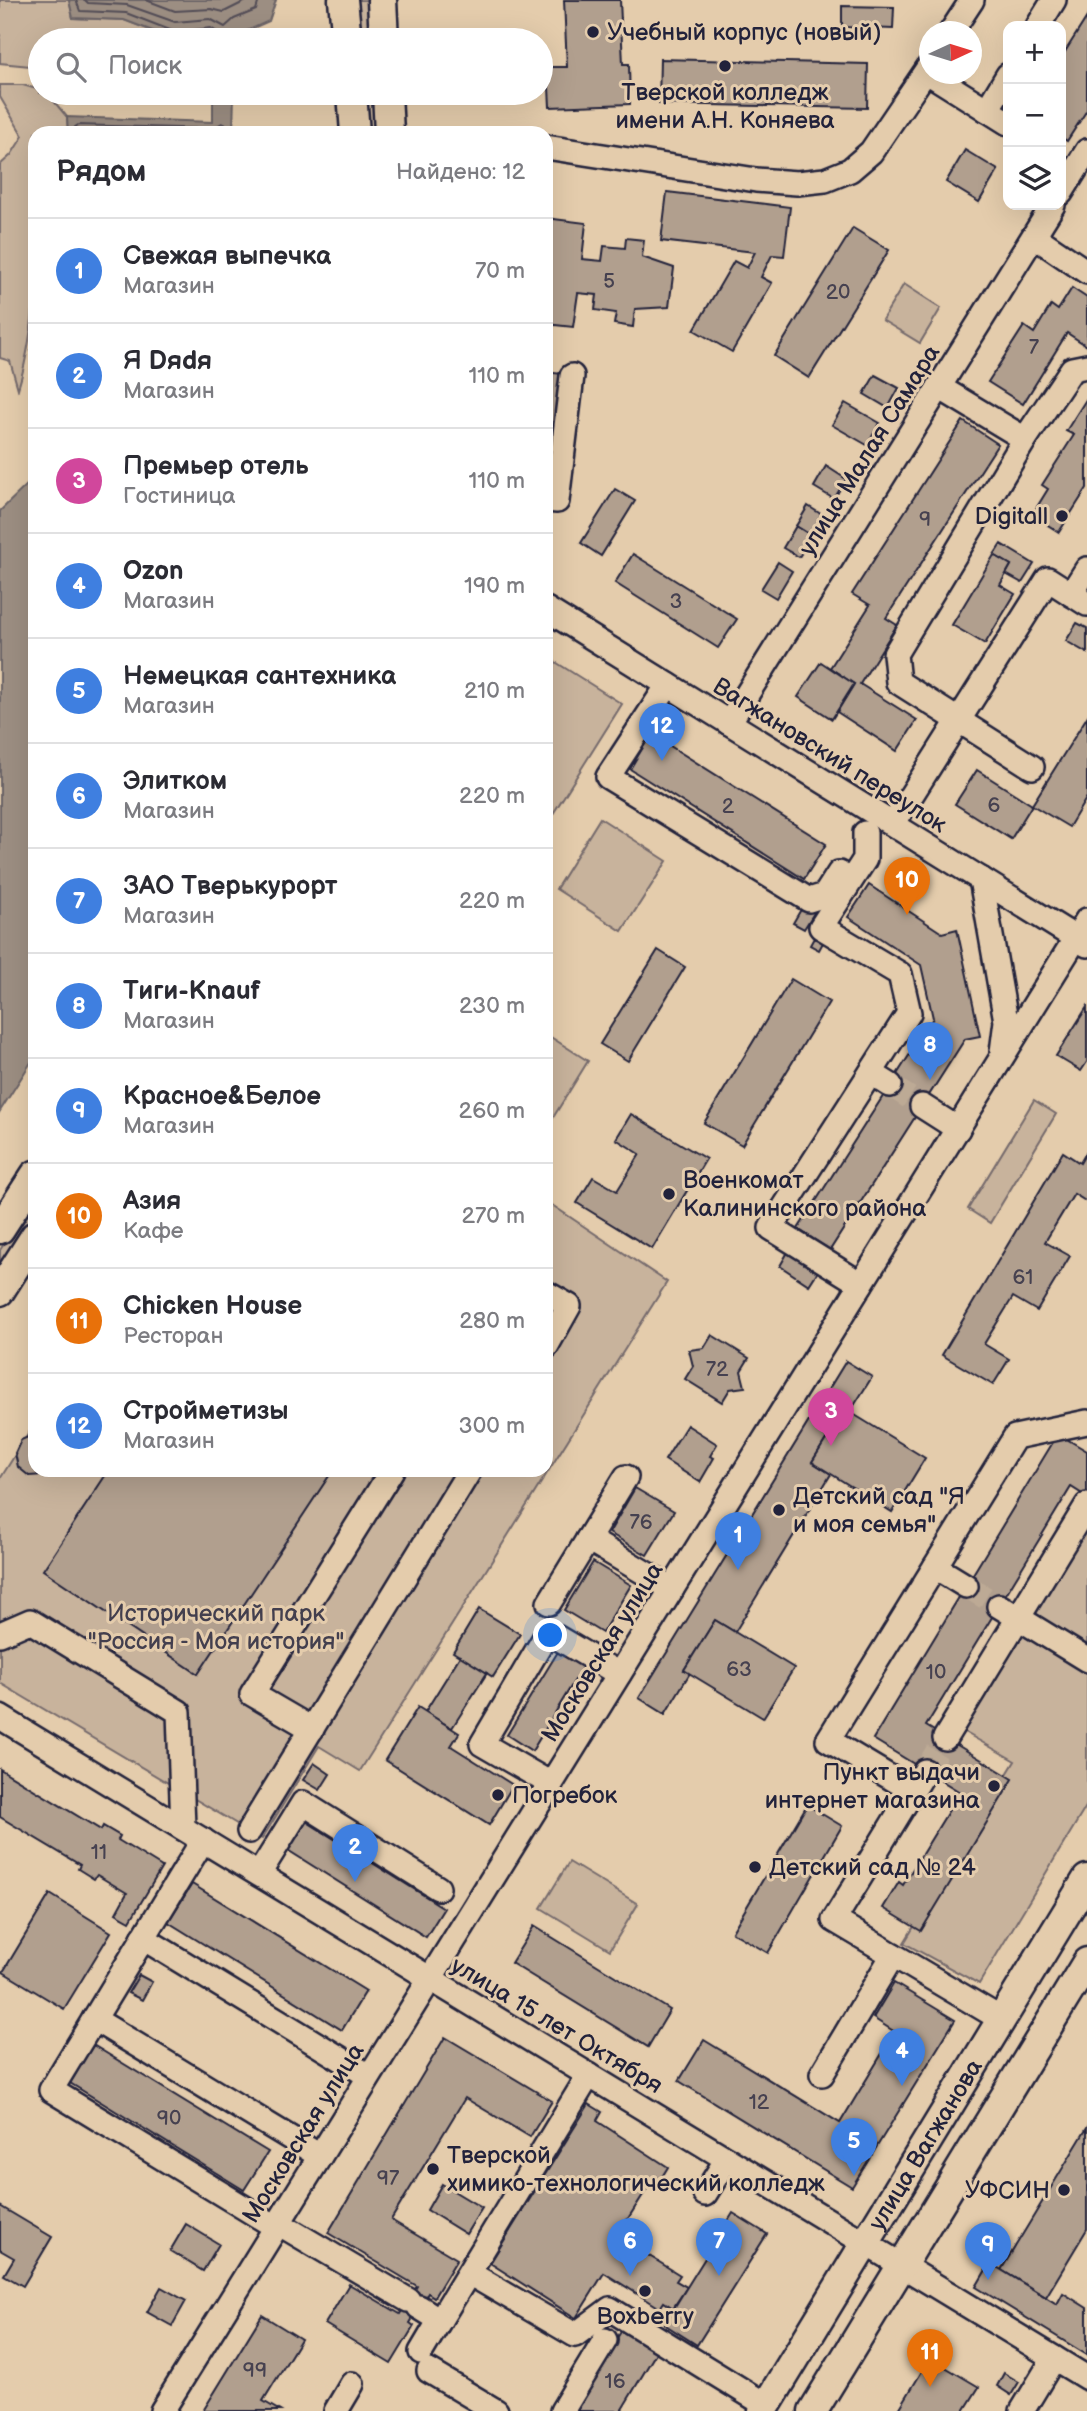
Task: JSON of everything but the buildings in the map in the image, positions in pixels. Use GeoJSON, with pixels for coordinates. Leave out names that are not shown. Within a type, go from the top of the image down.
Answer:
{"type":"FeatureCollection","features":[{"type":"Feature","properties":{"kind":"main road"},"geometry":{"type":"LineString","coordinates":[[343,0],[346,28]]}},
{"type":"Feature","properties":{"kind":"main road"},"geometry":{"type":"LineString","coordinates":[[382,0],[383,28]]}},
{"type":"Feature","properties":{"kind":"main road"},"geometry":{"type":"LineString","coordinates":[[353,105],[354,126]]}},
{"type":"Feature","properties":{"kind":"main road"},"geometry":{"type":"LineString","coordinates":[[388,105],[389,126]]}},
{"type":"Feature","properties":{"kind":"main road"},"geometry":{"type":"LineString","coordinates":[[0,1229],[28,1186]]}},
{"type":"Feature","properties":{"kind":"main road"},"geometry":{"type":"LineString","coordinates":[[0,1291],[28,1247]]}},
{"type":"Feature","properties":{"kind":"main road","name":"улица Вагжанова"},"geometry":{"type":"LineString","coordinates":[[764,2408],[1087,1879]]}},
{"type":"Feature","properties":{"kind":"main road","name":"улица Вагжанова"},"geometry":{"type":"LineString","coordinates":[[813,2411],[1087,1962]]}},
{"type":"Feature","properties":{"kind":"street"},"geometry":{"type":"LineString","coordinates":[[958,21],[972,0]]}},
{"type":"Feature","properties":{"kind":"street"},"geometry":{"type":"LineString","coordinates":[[1041,21],[1054,0]]}},
{"type":"Feature","properties":{"kind":"street"},"geometry":{"type":"LineString","coordinates":[[987,110],[1003,83]]}},
{"type":"Feature","properties":{"kind":"street"},"geometry":{"type":"LineString","coordinates":[[553,148],[756,180],[815,182],[842,174],[871,152],[920,84]]}},
{"type":"Feature","properties":{"kind":"street"},"geometry":{"type":"LineString","coordinates":[[948,84],[1003,120]]}},
{"type":"Feature","properties":{"kind":"street"},"geometry":{"type":"LineString","coordinates":[[1066,180],[1075,158]]}},
{"type":"Feature","properties":{"kind":"street","name":"улица Малая Самара"},"geometry":{"type":"LineString","coordinates":[[729,723],[1050,210]]}},
{"type":"Feature","properties":{"kind":"street"},"geometry":{"type":"LineString","coordinates":[[1034,236],[1087,272]]}},
{"type":"Feature","properties":{"kind":"street"},"geometry":{"type":"LineString","coordinates":[[1032,767],[898,682],[895,654],[1025,439],[1072,369],[1087,366]]}},
{"type":"Feature","properties":{"kind":"street"},"geometry":{"type":"LineString","coordinates":[[553,501],[557,501],[572,376]]}},
{"type":"Feature","properties":{"kind":"street"},"geometry":{"type":"LineString","coordinates":[[939,387],[1025,439]]}},
{"type":"Feature","properties":{"kind":"street"},"geometry":{"type":"LineString","coordinates":[[668,685],[608,777],[809,900],[825,895],[959,720],[1048,579],[1079,599],[1087,569]]}},
{"type":"Feature","properties":{"kind":"street","name":"Вагжановский переулок"},"geometry":{"type":"LineString","coordinates":[[553,613],[729,723],[878,823],[1083,934]]}},
{"type":"Feature","properties":{"kind":"street"},"geometry":{"type":"LineString","coordinates":[[862,1284],[771,1228],[880,1079],[909,1013],[900,974],[821,926],[865,859],[878,823]]}},
{"type":"Feature","properties":{"kind":"street"},"geometry":{"type":"LineString","coordinates":[[981,879],[1006,1021],[1002,1057]]}},
{"type":"Feature","properties":{"kind":"street","name":"Московская улица"},"geometry":{"type":"LineString","coordinates":[[162,2411],[1002,1057],[1083,934]]}},
{"type":"Feature","properties":{"kind":"street"},"geometry":{"type":"LineString","coordinates":[[922,1106],[958,1129]]}},
{"type":"Feature","properties":{"kind":"street"},"geometry":{"type":"LineString","coordinates":[[553,1297],[569,1307],[553,1335]]}},
{"type":"Feature","properties":{"kind":"street"},"geometry":{"type":"LineString","coordinates":[[913,1791],[828,1740],[1015,1437],[1087,1422]]}},
{"type":"Feature","properties":{"kind":"street"},"geometry":{"type":"LineString","coordinates":[[312,1729],[252,1694],[387,1477]]}},
{"type":"Feature","properties":{"kind":"street"},"geometry":{"type":"LineString","coordinates":[[249,1831],[466,1477]]}},
{"type":"Feature","properties":{"kind":"street"},"geometry":{"type":"LineString","coordinates":[[549,1603],[626,1477]]}},
{"type":"Feature","properties":{"kind":"street"},"geometry":{"type":"LineString","coordinates":[[945,1738],[1008,1612],[1087,1505]]}},
{"type":"Feature","properties":{"kind":"street"},"geometry":{"type":"LineString","coordinates":[[588,1539],[672,1589]]}},
{"type":"Feature","properties":{"kind":"street"},"geometry":{"type":"LineString","coordinates":[[934,1567],[966,1586]]}},
{"type":"Feature","properties":{"kind":"street"},"geometry":{"type":"LineString","coordinates":[[1008,1612],[1087,1660]]}},
{"type":"Feature","properties":{"kind":"street"},"geometry":{"type":"LineString","coordinates":[[0,1633],[30,1621],[179,1712],[193,1834],[143,1938],[51,2090],[440,2320]]}},
{"type":"Feature","properties":{"kind":"street"},"geometry":{"type":"LineString","coordinates":[[551,1784],[482,1744],[548,1632],[619,1674]]}},
{"type":"Feature","properties":{"kind":"street","name":"улица 15 лет Октября"},"geometry":{"type":"LineString","coordinates":[[0,1717],[1087,2378]]}},
{"type":"Feature","properties":{"kind":"street"},"geometry":{"type":"LineString","coordinates":[[925,1771],[834,1920],[1002,2019]]}},
{"type":"Feature","properties":{"kind":"street"},"geometry":{"type":"LineString","coordinates":[[259,1874],[303,1803],[438,1888]]}},
{"type":"Feature","properties":{"kind":"street"},"geometry":{"type":"LineString","coordinates":[[143,1938],[369,2076]]}},
{"type":"Feature","properties":{"kind":"street"},"geometry":{"type":"LineString","coordinates":[[822,2074],[893,1955]]}},
{"type":"Feature","properties":{"kind":"street"},"geometry":{"type":"LineString","coordinates":[[94,2019],[320,2156]]}},
{"type":"Feature","properties":{"kind":"street"},"geometry":{"type":"LineString","coordinates":[[489,2409],[425,2362],[440,2320],[589,2075]]}},
{"type":"Feature","properties":{"kind":"street"},"geometry":{"type":"LineString","coordinates":[[705,2194],[727,2159]]}},
{"type":"Feature","properties":{"kind":"street"},"geometry":{"type":"LineString","coordinates":[[469,2273],[575,2335],[610,2309],[764,2408]]}},
{"type":"Feature","properties":{"kind":"street"},"geometry":{"type":"LineString","coordinates":[[562,2411],[605,2340]]}},
{"type":"Feature","properties":{"kind":"street"},"geometry":{"type":"LineString","coordinates":[[1022,2411],[1054,2358]]}},
{"type":"Feature","properties":{"kind":"street"},"geometry":{"type":"LineString","coordinates":[[336,2411],[352,2384]]}},
{"type":"Feature","properties":{"kind":"green space"},"geometry":{"type":"Polygon","coordinates":[[[0,0],[69,0],[73,18],[124,20],[145,28],[28,28],[28,66],[0,63],[0,0]]]}},
{"type":"Feature","properties":{"kind":"green space"},"geometry":{"type":"Polygon","coordinates":[[[357,0],[367,0],[369,28],[360,28],[357,0]]]}},
{"type":"Feature","properties":{"kind":"green space"},"geometry":{"type":"Polygon","coordinates":[[[0,85],[28,86],[28,105],[57,105],[67,117],[68,126],[28,126],[28,345],[18,389],[10,361],[0,358],[0,165],[11,155],[23,136],[0,97],[0,85]]]}},
{"type":"Feature","properties":{"kind":"green space"},"geometry":{"type":"Polygon","coordinates":[[[904,284],[941,308],[920,343],[882,320],[904,284]]]}},
{"type":"Feature","properties":{"kind":"green space"},"geometry":{"type":"Polygon","coordinates":[[[553,660],[622,704],[553,814],[553,660]]]}},
{"type":"Feature","properties":{"kind":"green space"},"geometry":{"type":"Polygon","coordinates":[[[600,818],[667,861],[622,931],[556,889],[600,818]]]}},
{"type":"Feature","properties":{"kind":"green space"},"geometry":{"type":"Polygon","coordinates":[[[553,1038],[588,1061],[553,1118],[553,1038]]]}},
{"type":"Feature","properties":{"kind":"green space"},"geometry":{"type":"Polygon","coordinates":[[[1034,1100],[1056,1114],[990,1223],[968,1209],[1034,1100]]]}},
{"type":"Feature","properties":{"kind":"green space","name":"Исторический парк \"Россия - Моя история\""},"geometry":{"type":"Polygon","coordinates":[[[553,1206],[667,1282],[553,1464],[553,1206]]]}},
{"type":"Feature","properties":{"kind":"green space"},"geometry":{"type":"Polygon","coordinates":[[[28,1208],[28,1223],[0,1267],[0,1250],[28,1208]]]}},
{"type":"Feature","properties":{"kind":"green space","name":"Исторический парк \"Россия - Моя история\""},"geometry":{"type":"Polygon","coordinates":[[[28,1434],[28,1477],[545,1477],[360,1771],[319,1746],[262,1839],[0,1683],[0,1479],[28,1434]]]}},
{"type":"Feature","properties":{"kind":"green space"},"geometry":{"type":"Polygon","coordinates":[[[1087,1504],[1087,1805],[979,1984],[904,1943],[1015,1761],[950,1724],[1087,1504]]]}},
{"type":"Feature","properties":{"kind":"green space"},"geometry":{"type":"Polygon","coordinates":[[[569,1862],[638,1904],[610,1950],[541,1908],[569,1862]]]}},
{"type":"Feature","properties":{"kind":"water"},"geometry":{"type":"Polygon","coordinates":[[[69,0],[276,0],[269,21],[253,28],[145,28],[124,20],[73,18],[69,0]]]}},
{"type":"Feature","properties":{"kind":"water"},"geometry":{"type":"Polygon","coordinates":[[[213,105],[234,105],[233,126],[68,126],[67,117],[213,122],[213,105]]]}},
{"type":"Feature","properties":{"kind":"water"},"geometry":{"type":"Polygon","coordinates":[[[28,484],[28,1067],[0,1111],[0,511],[28,484]]]}},
{"type":"Feature","properties":{"kind":"tunnel"},"geometry":{"type":"LineString","coordinates":[[890,1085],[922,1106]]}},
{"type":"Feature","properties":{"kind":"tunnel"},"geometry":{"type":"LineString","coordinates":[[966,1586],[999,1606]]}},
{"type":"Feature","properties":{"kind":"tunnel"},"geometry":{"type":"LineString","coordinates":[[925,1771],[945,1738]]}},
{"type":"Feature","properties":{"kind":"place","name":"Учебный корпус (новый)"},"geometry":{"type":"Point","coordinates":[593,32]}},
{"type":"Feature","properties":{"kind":"place","name":"Тверской колледж имени А.Н. Коняева"},"geometry":{"type":"Point","coordinates":[725,66]}},
{"type":"Feature","properties":{"kind":"place","name":"Digitall"},"geometry":{"type":"Point","coordinates":[1062,516]}},
{"type":"Feature","properties":{"kind":"place","name":"Стройметизы"},"geometry":{"type":"Point","coordinates":[662,761]}},
{"type":"Feature","properties":{"kind":"place","name":"Азия"},"geometry":{"type":"Point","coordinates":[907,915]}},
{"type":"Feature","properties":{"kind":"place","name":"Тиги-Knauf"},"geometry":{"type":"Point","coordinates":[930,1080]}},
{"type":"Feature","properties":{"kind":"place","name":"Военкомат Калининского района"},"geometry":{"type":"Point","coordinates":[669,1194]}},
{"type":"Feature","properties":{"kind":"place","name":"Премьер отель"},"geometry":{"type":"Point","coordinates":[831,1446]}},
{"type":"Feature","properties":{"kind":"place","name":"Детский сад \"Я и моя семья\""},"geometry":{"type":"Point","coordinates":[779,1510]}},
{"type":"Feature","properties":{"kind":"place","name":"Свежая выпечка"},"geometry":{"type":"Point","coordinates":[738,1570]}},
{"type":"Feature","properties":{"kind":"place","name":"Пункт выдачи интернет магазина"},"geometry":{"type":"Point","coordinates":[994,1786]}},
{"type":"Feature","properties":{"kind":"place","name":"Погребок"},"geometry":{"type":"Point","coordinates":[498,1795]}},
{"type":"Feature","properties":{"kind":"place","name":"Детский сад № 24"},"geometry":{"type":"Point","coordinates":[755,1867]}},
{"type":"Feature","properties":{"kind":"place","name":"Я Dяdя"},"geometry":{"type":"Point","coordinates":[355,1882]}},
{"type":"Feature","properties":{"kind":"place","name":"Ozon"},"geometry":{"type":"Point","coordinates":[902,2086]}},
{"type":"Feature","properties":{"kind":"place","name":"Тверской химико-технологический колледж"},"geometry":{"type":"Point","coordinates":[433,2169]}},
{"type":"Feature","properties":{"kind":"place","name":"Немецкая сантехника"},"geometry":{"type":"Point","coordinates":[854,2176]}},
{"type":"Feature","properties":{"kind":"place","name":"УФСИН"},"geometry":{"type":"Point","coordinates":[1064,2190]}},
{"type":"Feature","properties":{"kind":"place","name":"Элитком"},"geometry":{"type":"Point","coordinates":[630,2276]}},
{"type":"Feature","properties":{"kind":"place","name":"ЗАО Тверькурорт"},"geometry":{"type":"Point","coordinates":[719,2276]}},
{"type":"Feature","properties":{"kind":"place","name":"Красное&Белое"},"geometry":{"type":"Point","coordinates":[988,2280]}},
{"type":"Feature","properties":{"kind":"place","name":"Boxberry"},"geometry":{"type":"Point","coordinates":[645,2291]}},
{"type":"Feature","properties":{"kind":"place","name":"Chicken House"},"geometry":{"type":"Point","coordinates":[930,2387]}}]}
